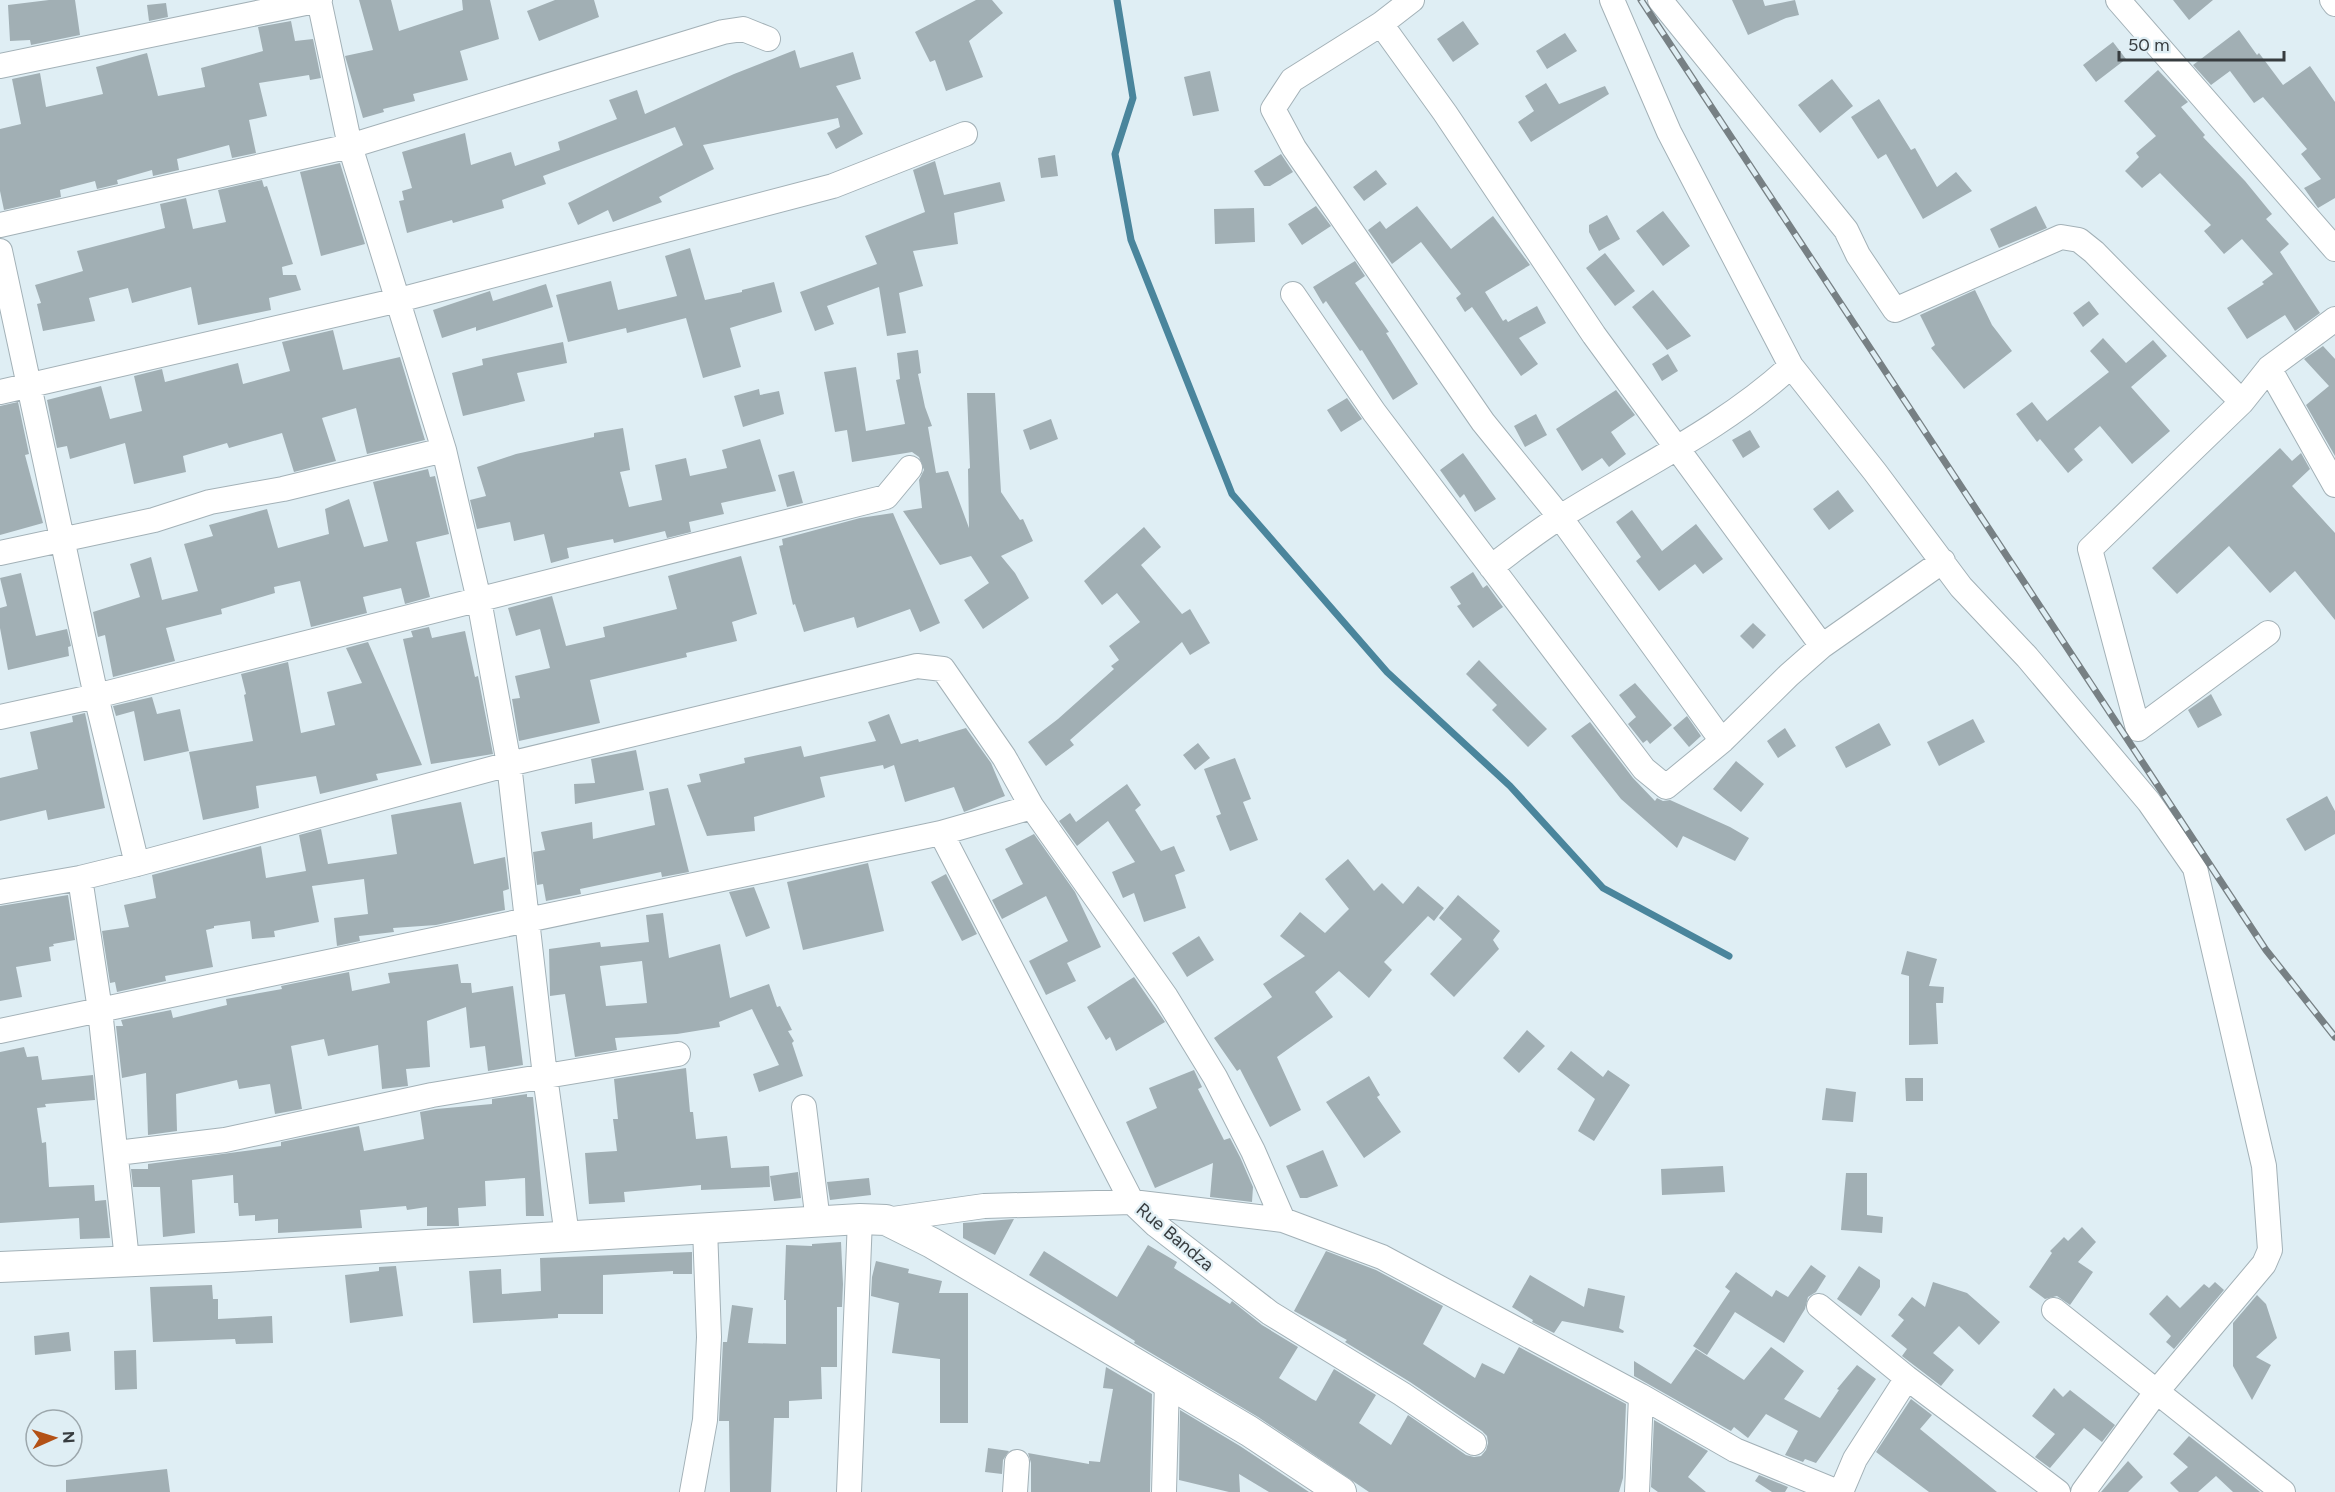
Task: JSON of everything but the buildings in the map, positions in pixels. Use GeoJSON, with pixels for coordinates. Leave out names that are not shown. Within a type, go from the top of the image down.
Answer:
{"type":"FeatureCollection","features":[{"type":"Feature","properties":{"kind":"street"},"geometry":{"type":"LineString","coordinates":[[0,66],[319,0],[350,146],[444,450],[479,600],[509,764],[529,921],[545,1076],[567,1236]]}},
{"type":"Feature","properties":{"kind":"street"},"geometry":{"type":"LineString","coordinates":[[1412,0],[1382,24],[1292,80],[1273,109],[1294,148],[1483,422],[1560,517],[1722,741]]}},
{"type":"Feature","properties":{"kind":"street"},"geometry":{"type":"LineString","coordinates":[[1612,0],[1669,132],[1791,366],[1961,587],[2027,657],[2149,802],[2195,868],[2264,1166],[2270,1250],[2264,1264],[2157,1391],[2083,1492]]}},
{"type":"Feature","properties":{"kind":"street"},"geometry":{"type":"LineString","coordinates":[[1660,0],[1846,230],[1858,255],[1895,310],[2061,237],[2079,240],[2094,252],[2242,402]]}},
{"type":"Feature","properties":{"kind":"street"},"geometry":{"type":"LineString","coordinates":[[2118,0],[2335,249]]}},
{"type":"Feature","properties":{"kind":"street"},"geometry":{"type":"LineString","coordinates":[[2332,0],[2335,4]]}},
{"type":"Feature","properties":{"kind":"street"},"geometry":{"type":"LineString","coordinates":[[1382,24],[1445,113],[1594,335],[1822,646]]}},
{"type":"Feature","properties":{"kind":"street"},"geometry":{"type":"LineString","coordinates":[[0,225],[350,146],[723,32],[744,29],[768,39]]}},
{"type":"Feature","properties":{"kind":"street"},"geometry":{"type":"LineString","coordinates":[[0,392],[399,300],[832,186],[965,134]]}},
{"type":"Feature","properties":{"kind":"street"},"geometry":{"type":"LineString","coordinates":[[0,251],[96,696],[137,864]]}},
{"type":"Feature","properties":{"kind":"street"},"geometry":{"type":"LineString","coordinates":[[1293,294],[1374,412],[1644,770],[1666,787],[1722,741],[1822,646],[1942,561]]}},
{"type":"Feature","properties":{"kind":"street"},"geometry":{"type":"LineString","coordinates":[[2268,633],[2138,729],[2090,549],[2242,402],[2269,368],[2335,319]]}},
{"type":"Feature","properties":{"kind":"street"},"geometry":{"type":"LineString","coordinates":[[1491,567],[1560,517],[1678,447],[1769,386],[1791,366]]}},
{"type":"Feature","properties":{"kind":"street"},"geometry":{"type":"LineString","coordinates":[[2269,368],[2335,485]]}},
{"type":"Feature","properties":{"kind":"street"},"geometry":{"type":"LineString","coordinates":[[0,554],[154,520],[210,502],[283,489],[444,450]]}},
{"type":"Feature","properties":{"kind":"street"},"geometry":{"type":"LineString","coordinates":[[0,717],[96,696],[886,497],[910,468]]}},
{"type":"Feature","properties":{"kind":"street"},"geometry":{"type":"LineString","coordinates":[[0,892],[80,878],[137,864],[509,764],[916,666],[943,669],[1004,757],[1032,807],[1166,998],[1215,1077],[1253,1151],[1282,1220]]}},
{"type":"Feature","properties":{"kind":"street"},"geometry":{"type":"LineString","coordinates":[[0,1031],[941,833],[1032,807]]}},
{"type":"Feature","properties":{"kind":"street","name":"Rue Bandza"},"geometry":{"type":"LineString","coordinates":[[941,833],[1132,1202],[1156,1225],[1270,1313],[1402,1394],[1474,1443]]}},
{"type":"Feature","properties":{"kind":"street"},"geometry":{"type":"LineString","coordinates":[[80,878],[100,1010],[127,1260]]}},
{"type":"Feature","properties":{"kind":"street"},"geometry":{"type":"LineString","coordinates":[[117,1153],[225,1140],[432,1095],[678,1054]]}},
{"type":"Feature","properties":{"kind":"street"},"geometry":{"type":"LineString","coordinates":[[804,1107],[818,1222]]}},
{"type":"Feature","properties":{"kind":"street"},"geometry":{"type":"LineString","coordinates":[[0,1267],[225,1257],[873,1219],[984,1206],[1132,1202],[1282,1220],[1382,1257],[1641,1396],[1735,1450],[1839,1492],[1855,1459],[1908,1378]]}},
{"type":"Feature","properties":{"kind":"street"},"geometry":{"type":"LineString","coordinates":[[873,1219],[932,1244],[1167,1382],[1249,1431],[1331,1489]]}},
{"type":"Feature","properties":{"kind":"street"},"geometry":{"type":"LineString","coordinates":[[849,1492],[873,1219]]}},
{"type":"Feature","properties":{"kind":"street"},"geometry":{"type":"LineString","coordinates":[[692,1492],[705,1420],[709,1337],[705,1228]]}},
{"type":"Feature","properties":{"kind":"street"},"geometry":{"type":"LineString","coordinates":[[1819,1306],[1908,1378],[2058,1492]]}},
{"type":"Feature","properties":{"kind":"street"},"geometry":{"type":"LineString","coordinates":[[2054,1310],[2283,1492]]}},
{"type":"Feature","properties":{"kind":"street"},"geometry":{"type":"LineString","coordinates":[[1164,1492],[1167,1382]]}},
{"type":"Feature","properties":{"kind":"street"},"geometry":{"type":"LineString","coordinates":[[1637,1492],[1641,1396]]}},
{"type":"Feature","properties":{"kind":"street"},"geometry":{"type":"LineString","coordinates":[[1015,1492],[1017,1462]]}},
{"type":"Feature","properties":{"kind":"waterway"},"geometry":{"type":"LineString","coordinates":[[1117,0],[1133,98],[1115,154],[1131,240],[1232,494],[1387,672],[1510,786],[1603,888],[1729,956]]}},
{"type":"Feature","properties":{"kind":"railway"},"geometry":{"type":"LineString","coordinates":[[1641,0],[2266,950],[2335,1037]]}}]}
